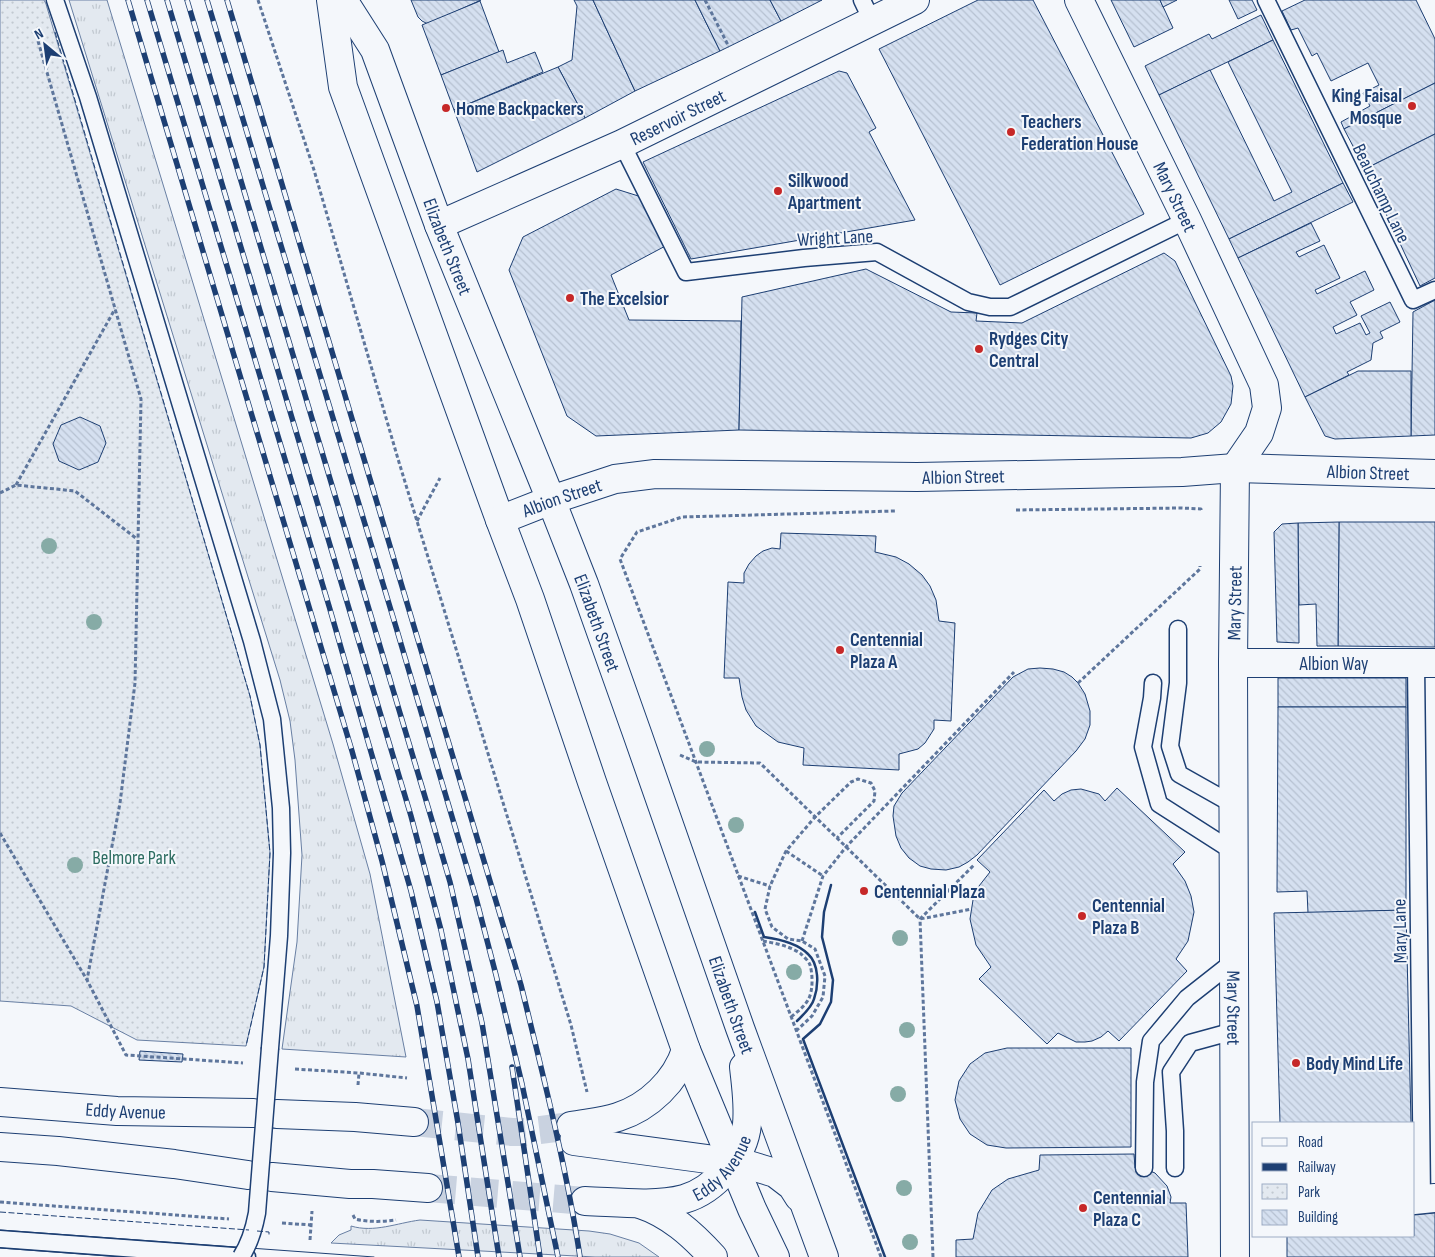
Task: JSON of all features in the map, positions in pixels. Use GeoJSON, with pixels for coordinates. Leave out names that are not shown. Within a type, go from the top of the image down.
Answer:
{"type":"FeatureCollection","features":[{"type":"Feature","properties":{"kind":"main road"},"geometry":{"type":"LineString","coordinates":[[331,0],[343,87],[530,599],[686,1050],[752,1209],[775,1257]]}},
{"type":"Feature","properties":{"kind":"main road","name":"Elizabeth Street"},"geometry":{"type":"LineString","coordinates":[[343,0],[375,50],[439,226],[584,584],[740,1028],[824,1257]]}},
{"type":"Feature","properties":{"kind":"main road","name":"Reservoir Street"},"geometry":{"type":"LineString","coordinates":[[439,226],[622,144],[832,41],[867,10],[915,0]]}},
{"type":"Feature","properties":{"kind":"main road","name":"Mary Street"},"geometry":{"type":"LineString","coordinates":[[1079,0],[1188,220],[1264,385],[1267,408],[1259,433],[1235,468],[1233,663],[1234,1031],[1244,1216],[1235,1257]]}},
{"type":"Feature","properties":{"kind":"main road","name":"Albion Street"},"geometry":{"type":"LineString","coordinates":[[500,520],[551,500],[615,479],[655,474],[917,477],[1182,472],[1235,468],[1435,474]]}},
{"type":"Feature","properties":{"kind":"main road","name":"Albion Way"},"geometry":{"type":"LineString","coordinates":[[1233,663],[1425,663]]}},
{"type":"Feature","properties":{"kind":"main road","name":"Eddy Avenue"},"geometry":{"type":"LineString","coordinates":[[585,1201],[633,1202],[684,1199],[718,1179],[732,1162],[738,1151],[747,1125],[747,1099],[740,1028]]}},
{"type":"Feature","properties":{"kind":"main road"},"geometry":{"type":"LineString","coordinates":[[686,1050],[678,1070],[650,1100],[619,1117],[573,1134],[745,1164],[775,1173],[792,1186],[809,1217]]}},
{"type":"Feature","properties":{"kind":"main road","name":"Eddy Avenue"},"geometry":{"type":"LineString","coordinates":[[0,1102],[117,1110],[355,1117],[414,1122]]}},
{"type":"Feature","properties":{"kind":"main road"},"geometry":{"type":"LineString","coordinates":[[0,1147],[174,1164],[260,1176],[350,1184],[428,1188]]}},
{"type":"Feature","properties":{"kind":"main road"},"geometry":{"type":"LineString","coordinates":[[633,1202],[651,1208],[672,1219],[713,1257]]}},
{"type":"Feature","properties":{"kind":"lane"},"geometry":{"type":"LineString","coordinates":[[55,0],[88,98],[252,640],[264,681],[272,719],[277,761],[282,853],[278,936],[257,1213],[253,1230],[241,1257]]}},
{"type":"Feature","properties":{"kind":"lane","name":"Beauchamp Lane"},"geometry":{"type":"LineString","coordinates":[[1266,0],[1413,300],[1435,290]]}},
{"type":"Feature","properties":{"kind":"lane","name":"Wright Lane"},"geometry":{"type":"LineString","coordinates":[[622,144],[686,272],[784,260],[877,252],[968,302],[990,307],[1010,307],[1188,220]]}},
{"type":"Feature","properties":{"kind":"lane"},"geometry":{"type":"LineString","coordinates":[[1178,629],[1178,683],[1170,746],[1179,774],[1234,805]]}},
{"type":"Feature","properties":{"kind":"lane","name":"Mary Lane"},"geometry":{"type":"LineString","coordinates":[[1424,1199],[1425,663]]}},
{"type":"Feature","properties":{"kind":"lane"},"geometry":{"type":"LineString","coordinates":[[1153,683],[1152,698],[1142,747],[1159,804],[1234,852]]}},
{"type":"Feature","properties":{"kind":"lane"},"geometry":{"type":"LineString","coordinates":[[1144,1168],[1145,1082],[1152,1041],[1187,998],[1234,961]]}},
{"type":"Feature","properties":{"kind":"lane"},"geometry":{"type":"LineString","coordinates":[[1175,1168],[1175,1131],[1171,1072],[1190,1043],[1234,1031]]}},
{"type":"Feature","properties":{"kind":"lane"},"geometry":{"type":"LineString","coordinates":[[0,1239],[248,1257]]}},
{"type":"Feature","properties":{"kind":"path"},"geometry":{"type":"LineString","coordinates":[[258,0],[314,170],[417,521],[571,1025],[587,1092],[580,1092]]}},
{"type":"Feature","properties":{"kind":"path"},"geometry":{"type":"LineString","coordinates":[[705,0],[729,47]]}},
{"type":"Feature","properties":{"kind":"path"},"geometry":{"type":"LineString","coordinates":[[37,37],[141,399],[135,683],[120,803],[87,980]]}},
{"type":"Feature","properties":{"kind":"path"},"geometry":{"type":"LineString","coordinates":[[16,485],[115,308]]}},
{"type":"Feature","properties":{"kind":"path"},"geometry":{"type":"LineString","coordinates":[[417,521],[440,478]]}},
{"type":"Feature","properties":{"kind":"path"},"geometry":{"type":"LineString","coordinates":[[0,493],[16,485],[75,491],[137,539]]}},
{"type":"Feature","properties":{"kind":"path","name":"Albion Street"},"geometry":{"type":"LineString","coordinates":[[1014,510],[1201,509]]}},
{"type":"Feature","properties":{"kind":"path"},"geometry":{"type":"LineString","coordinates":[[881,1257],[620,559],[637,532],[682,517],[896,511]]}},
{"type":"Feature","properties":{"kind":"path"},"geometry":{"type":"LineString","coordinates":[[1078,683],[1200,569]]}},
{"type":"Feature","properties":{"kind":"path"},"geometry":{"type":"LineString","coordinates":[[802,941],[824,876],[846,847],[1014,672]]}},
{"type":"Feature","properties":{"kind":"path"},"geometry":{"type":"LineString","coordinates":[[638,736],[696,762],[760,763],[920,919],[933,1257]]}},
{"type":"Feature","properties":{"kind":"path"},"geometry":{"type":"LineString","coordinates":[[796,1031],[812,1016],[823,997],[825,976],[815,949],[802,941],[788,939],[772,927],[765,909],[770,886],[786,851],[815,817],[851,782],[858,779],[871,783],[875,792],[874,801],[837,838]]}},
{"type":"Feature","properties":{"kind":"path"},"geometry":{"type":"LineString","coordinates":[[0,833],[87,980],[126,1055],[249,1064]]}},
{"type":"Feature","properties":{"kind":"path"},"geometry":{"type":"LineString","coordinates":[[786,851],[824,876]]}},
{"type":"Feature","properties":{"kind":"path"},"geometry":{"type":"LineString","coordinates":[[920,919],[974,865]]}},
{"type":"Feature","properties":{"kind":"path"},"geometry":{"type":"LineString","coordinates":[[738,876],[770,886]]}},
{"type":"Feature","properties":{"kind":"path"},"geometry":{"type":"LineString","coordinates":[[920,919],[972,909]]}},
{"type":"Feature","properties":{"kind":"path"},"geometry":{"type":"LineString","coordinates":[[763,942],[788,947],[801,954],[810,964],[812,981],[809,998],[802,1008],[791,1017]]}},
{"type":"Feature","properties":{"kind":"path"},"geometry":{"type":"LineString","coordinates":[[290,1068],[407,1078]]}},
{"type":"Feature","properties":{"kind":"path"},"geometry":{"type":"LineString","coordinates":[[357,1089],[359,1073]]}},
{"type":"Feature","properties":{"kind":"path"},"geometry":{"type":"LineString","coordinates":[[0,1202],[236,1220]]}},
{"type":"Feature","properties":{"kind":"path"},"geometry":{"type":"LineString","coordinates":[[310,1240],[312,1209]]}},
{"type":"Feature","properties":{"kind":"path"},"geometry":{"type":"LineString","coordinates":[[274,1222],[311,1225]]}},
{"type":"Feature","properties":{"kind":"green space","name":"Belmore Park"},"geometry":{"type":"Polygon","coordinates":[[[0,0],[44,0],[46,4],[250,696],[260,745],[270,853],[264,967],[246,1046],[137,1040],[71,1006],[0,1001],[0,0]]]}},
{"type":"Feature","properties":{"kind":"green space"},"geometry":{"type":"Polygon","coordinates":[[[69,0],[107,0],[333,744],[370,874],[406,1057],[282,1049],[297,942],[302,855],[295,760],[290,721],[280,680],[69,0]]]}},
{"type":"Feature","properties":{"kind":"green space"},"geometry":{"type":"Polygon","coordinates":[[[420,1220],[610,1234],[639,1243],[659,1257],[595,1257],[331,1243],[339,1235],[351,1230],[351,1226],[377,1228],[420,1220]]]}},
{"type":"Feature","properties":{"kind":"building"},"geometry":{"type":"Polygon","coordinates":[[[411,0],[481,0],[428,24],[418,17],[411,0]]]}},
{"type":"Feature","properties":{"kind":"building"},"geometry":{"type":"Polygon","coordinates":[[[574,0],[593,0],[635,91],[585,118],[558,67],[572,60],[577,6],[574,0]]]}},
{"type":"Feature","properties":{"kind":"building"},"geometry":{"type":"Polygon","coordinates":[[[593,0],[695,0],[720,51],[635,91],[593,0]]]}},
{"type":"Feature","properties":{"kind":"building"},"geometry":{"type":"Polygon","coordinates":[[[695,0],[770,0],[781,21],[720,51],[695,0]]]}},
{"type":"Feature","properties":{"kind":"building"},"geometry":{"type":"Polygon","coordinates":[[[770,0],[822,0],[781,21],[770,0]]]}},
{"type":"Feature","properties":{"kind":"building","name":"Teachers Federation House"},"geometry":{"type":"Polygon","coordinates":[[[978,0],[1033,0],[1144,214],[1000,285],[879,49],[978,0]]]}},
{"type":"Feature","properties":{"kind":"building"},"geometry":{"type":"Polygon","coordinates":[[[1111,0],[1160,0],[1173,28],[1134,47],[1111,0]]]}},
{"type":"Feature","properties":{"kind":"building"},"geometry":{"type":"Polygon","coordinates":[[[1160,0],[1177,0],[1163,7],[1160,0]]]}},
{"type":"Feature","properties":{"kind":"building"},"geometry":{"type":"Polygon","coordinates":[[[1229,0],[1252,0],[1257,10],[1238,19],[1229,0]]]}},
{"type":"Feature","properties":{"kind":"building"},"geometry":{"type":"Polygon","coordinates":[[[1305,0],[1416,0],[1435,39],[1435,83],[1344,129],[1341,122],[1370,106],[1363,93],[1379,85],[1368,63],[1331,81],[1317,53],[1312,56],[1298,28],[1291,30],[1282,11],[1305,0]]]}},
{"type":"Feature","properties":{"kind":"building"},"geometry":{"type":"Polygon","coordinates":[[[480,1],[499,52],[441,75],[422,25],[480,1]]]}},
{"type":"Feature","properties":{"kind":"building"},"geometry":{"type":"Polygon","coordinates":[[[1261,15],[1273,40],[1159,95],[1145,66],[1209,34],[1212,39],[1261,15]]]}},
{"type":"Feature","properties":{"kind":"building"},"geometry":{"type":"Polygon","coordinates":[[[1273,40],[1343,183],[1229,239],[1159,95],[1210,70],[1274,201],[1292,192],[1228,62],[1273,40]]]}},
{"type":"Feature","properties":{"kind":"building"},"geometry":{"type":"Polygon","coordinates":[[[503,50],[507,63],[535,52],[543,72],[454,110],[441,75],[503,50]]]}},
{"type":"Feature","properties":{"kind":"building"},"geometry":{"type":"Polygon","coordinates":[[[558,67],[585,118],[477,172],[454,110],[558,67]]]}},
{"type":"Feature","properties":{"kind":"building","name":"Silkwood Apartment"},"geometry":{"type":"Polygon","coordinates":[[[839,71],[847,73],[876,128],[869,132],[915,220],[691,259],[643,162],[839,71]]]}},
{"type":"Feature","properties":{"kind":"building","name":"King Faisal Mosque"},"geometry":{"type":"Polygon","coordinates":[[[1435,83],[1435,134],[1365,169],[1344,129],[1435,83]]]}},
{"type":"Feature","properties":{"kind":"building"},"geometry":{"type":"Polygon","coordinates":[[[1435,134],[1435,278],[1420,286],[1365,169],[1435,134]]]}},
{"type":"Feature","properties":{"kind":"building"},"geometry":{"type":"Polygon","coordinates":[[[1343,183],[1353,202],[1238,258],[1229,239],[1343,183]]]}},
{"type":"Feature","properties":{"kind":"building","name":"The Excelsior"},"geometry":{"type":"Polygon","coordinates":[[[616,189],[648,199],[671,243],[611,275],[629,320],[741,321],[739,430],[596,436],[567,416],[509,270],[523,237],[616,189]]]}},
{"type":"Feature","properties":{"kind":"building"},"geometry":{"type":"Polygon","coordinates":[[[1311,223],[1320,241],[1296,252],[1299,257],[1324,245],[1340,278],[1315,290],[1317,294],[1365,271],[1374,290],[1350,302],[1357,315],[1333,327],[1336,334],[1360,323],[1366,335],[1370,333],[1361,316],[1390,302],[1400,322],[1380,332],[1383,338],[1373,343],[1371,360],[1347,372],[1349,375],[1305,397],[1238,258],[1311,223]]]}},
{"type":"Feature","properties":{"kind":"building","name":"Rydges City Central"},"geometry":{"type":"Polygon","coordinates":[[[1164,253],[1175,261],[1231,376],[1233,386],[1231,404],[1221,422],[1208,433],[1191,438],[739,430],[742,297],[866,269],[951,312],[977,313],[976,321],[1022,323],[1164,253]]]}},
{"type":"Feature","properties":{"kind":"building"},"geometry":{"type":"Polygon","coordinates":[[[1435,300],[1435,435],[1411,436],[1413,312],[1435,300]]]}},
{"type":"Feature","properties":{"kind":"building"},"geometry":{"type":"Polygon","coordinates":[[[1358,371],[1411,371],[1411,436],[1335,439],[1325,436],[1305,397],[1358,371]]]}},
{"type":"Feature","properties":{"kind":"building"},"geometry":{"type":"Polygon","coordinates":[[[80,417],[100,426],[106,443],[98,462],[79,470],[59,461],[53,444],[61,425],[80,417]]]}},
{"type":"Feature","properties":{"kind":"building"},"geometry":{"type":"Polygon","coordinates":[[[1339,522],[1435,522],[1435,647],[1338,646],[1339,522]]]}},
{"type":"Feature","properties":{"kind":"building"},"geometry":{"type":"Polygon","coordinates":[[[1339,522],[1338,646],[1317,646],[1316,604],[1299,605],[1298,523],[1339,522]]]}},
{"type":"Feature","properties":{"kind":"building"},"geometry":{"type":"Polygon","coordinates":[[[1298,523],[1299,643],[1277,642],[1274,532],[1282,524],[1298,523]]]}},
{"type":"Feature","properties":{"kind":"building","name":"Centennial Plaza A"},"geometry":{"type":"Polygon","coordinates":[[[781,533],[876,536],[875,552],[896,557],[909,564],[922,575],[930,586],[936,600],[939,621],[955,623],[951,721],[934,720],[934,729],[925,743],[918,749],[899,754],[899,770],[803,765],[804,748],[778,742],[756,726],[746,710],[739,678],[724,678],[728,582],[744,583],[744,573],[756,556],[772,548],[780,549],[781,533]]]}},
{"type":"Feature","properties":{"kind":"building"},"geometry":{"type":"Polygon","coordinates":[[[1040,668],[1064,672],[1078,683],[1085,694],[1090,711],[1090,725],[1085,739],[1076,751],[977,855],[968,862],[959,867],[946,870],[920,866],[909,858],[901,848],[896,836],[893,816],[894,806],[902,793],[1013,677],[1028,669],[1040,668]]]}},
{"type":"Feature","properties":{"kind":"building"},"geometry":{"type":"Polygon","coordinates":[[[1278,678],[1406,678],[1406,707],[1278,707],[1278,678]]]}},
{"type":"Feature","properties":{"kind":"building"},"geometry":{"type":"Polygon","coordinates":[[[1278,707],[1406,707],[1406,910],[1308,913],[1307,891],[1277,892],[1278,707]]]}},
{"type":"Feature","properties":{"kind":"building","name":"Centennial Plaza B"},"geometry":{"type":"Polygon","coordinates":[[[1117,788],[1185,852],[1173,864],[1185,881],[1191,896],[1194,912],[1188,941],[1176,959],[1187,971],[1119,1041],[1108,1031],[1101,1037],[1085,1042],[1076,1042],[1058,1033],[1047,1044],[979,979],[991,967],[976,945],[970,919],[973,900],[979,886],[990,872],[977,860],[1044,790],[1054,801],[1062,794],[1071,790],[1081,789],[1099,794],[1105,801],[1117,788]]]}},
{"type":"Feature","properties":{"kind":"building"},"geometry":{"type":"Polygon","coordinates":[[[1406,910],[1411,1122],[1280,1122],[1274,913],[1406,910]]]}},
{"type":"Feature","properties":{"kind":"building"},"geometry":{"type":"Polygon","coordinates":[[[1007,1048],[1131,1048],[1131,1147],[1006,1148],[987,1145],[970,1134],[960,1119],[955,1100],[959,1081],[970,1064],[985,1053],[1007,1048]]]}},
{"type":"Feature","properties":{"kind":"building"},"geometry":{"type":"Polygon","coordinates":[[[140,1051],[183,1054],[182,1062],[139,1060],[140,1051]]]}},
{"type":"Feature","properties":{"kind":"building","name":"Centennial Plaza C"},"geometry":{"type":"Polygon","coordinates":[[[1134,1154],[1135,1168],[1155,1173],[1167,1186],[1171,1197],[1170,1203],[1186,1203],[1188,1257],[956,1257],[956,1240],[973,1239],[978,1213],[992,1190],[1008,1179],[1039,1170],[1040,1155],[1134,1154]]]}},
{"type":"Feature","properties":{"kind":"building"},"geometry":{"type":"Polygon","coordinates":[[[1435,1213],[1435,1257],[1287,1257],[1287,1237],[1415,1237],[1415,1215],[1435,1213]]]}},
{"type":"Feature","properties":{"kind":"tunnel"},"geometry":{"type":"LineString","coordinates":[[414,1122],[512,1132],[571,1126]]}},
{"type":"Feature","properties":{"kind":"tunnel"},"geometry":{"type":"LineString","coordinates":[[428,1188],[585,1201]]}},
{"type":"Feature","properties":{"kind":"tram line"},"geometry":{"type":"LineString","coordinates":[[0,1230],[374,1257]]}},
{"type":"Feature","properties":{"kind":"tram line"},"geometry":{"type":"LineString","coordinates":[[0,1248],[121,1257]]}},
{"type":"Feature","properties":{"kind":"railway"},"geometry":{"type":"LineString","coordinates":[[128,0],[352,751],[382,861],[417,1006],[459,1257]]}},
{"type":"Feature","properties":{"kind":"railway"},"geometry":{"type":"LineString","coordinates":[[147,0],[329,606],[411,891],[437,1002],[458,1123],[478,1257]]}},
{"type":"Feature","properties":{"kind":"railway"},"geometry":{"type":"LineString","coordinates":[[167,0],[411,816],[441,930],[468,1059],[499,1257]]}},
{"type":"Feature","properties":{"kind":"railway"},"geometry":{"type":"LineString","coordinates":[[187,0],[450,882],[482,1023],[520,1257]]}},
{"type":"Feature","properties":{"kind":"railway"},"geometry":{"type":"LineString","coordinates":[[207,0],[476,898],[522,1084],[558,1257]]}},
{"type":"Feature","properties":{"kind":"railway"},"geometry":{"type":"LineString","coordinates":[[227,0],[521,985],[561,1154],[580,1257]]}},
{"type":"Feature","properties":{"kind":"railway"},"geometry":{"type":"LineString","coordinates":[[512,1067],[540,1257]]}},
{"type":"Feature","properties":{"kind":"fence"},"geometry":{"type":"LineString","coordinates":[[55,32],[250,696],[260,745],[270,853],[264,967],[246,1046]]}},
{"type":"Feature","properties":{"kind":"fence"},"geometry":{"type":"LineString","coordinates":[[0,1212],[249,1230]]}},
{"type":"Feature","properties":{"kind":"fence"},"geometry":{"type":"LineString","coordinates":[[257,1231],[269,1232],[269,1236]]}},
{"type":"Feature","properties":{"kind":"wall"},"geometry":{"type":"LineString","coordinates":[[831,885],[824,912],[822,937],[833,980],[831,1002],[820,1024],[803,1039],[885,1257]]}},
{"type":"Feature","properties":{"kind":"wall"},"geometry":{"type":"LineString","coordinates":[[755,912],[764,937],[782,940],[799,947],[812,958],[814,963],[817,975],[814,999],[809,1008],[797,1021]]}},
{"type":"Feature","properties":{"kind":"place","name":"King Faisal Mosque"},"geometry":{"type":"Point","coordinates":[1412,106]}},
{"type":"Feature","properties":{"kind":"place","name":"Home Backpackers"},"geometry":{"type":"Point","coordinates":[446,108]}},
{"type":"Feature","properties":{"kind":"place","name":"Teachers Federation House"},"geometry":{"type":"Point","coordinates":[1011,132]}},
{"type":"Feature","properties":{"kind":"place","name":"Silkwood Apartment"},"geometry":{"type":"Point","coordinates":[778,191]}},
{"type":"Feature","properties":{"kind":"place","name":"The Excelsior"},"geometry":{"type":"Point","coordinates":[570,298]}},
{"type":"Feature","properties":{"kind":"place","name":"Rydges City Central"},"geometry":{"type":"Point","coordinates":[979,349]}},
{"type":"Feature","properties":{"kind":"place","name":"Centennial Plaza A"},"geometry":{"type":"Point","coordinates":[840,650]}},
{"type":"Feature","properties":{"kind":"place","name":"Centennial Plaza"},"geometry":{"type":"Point","coordinates":[864,891]}},
{"type":"Feature","properties":{"kind":"place","name":"Centennial Plaza B"},"geometry":{"type":"Point","coordinates":[1082,916]}},
{"type":"Feature","properties":{"kind":"place","name":"Body Mind Life"},"geometry":{"type":"Point","coordinates":[1296,1063]}},
{"type":"Feature","properties":{"kind":"place","name":"Centennial Plaza C"},"geometry":{"type":"Point","coordinates":[1083,1208]}}]}
